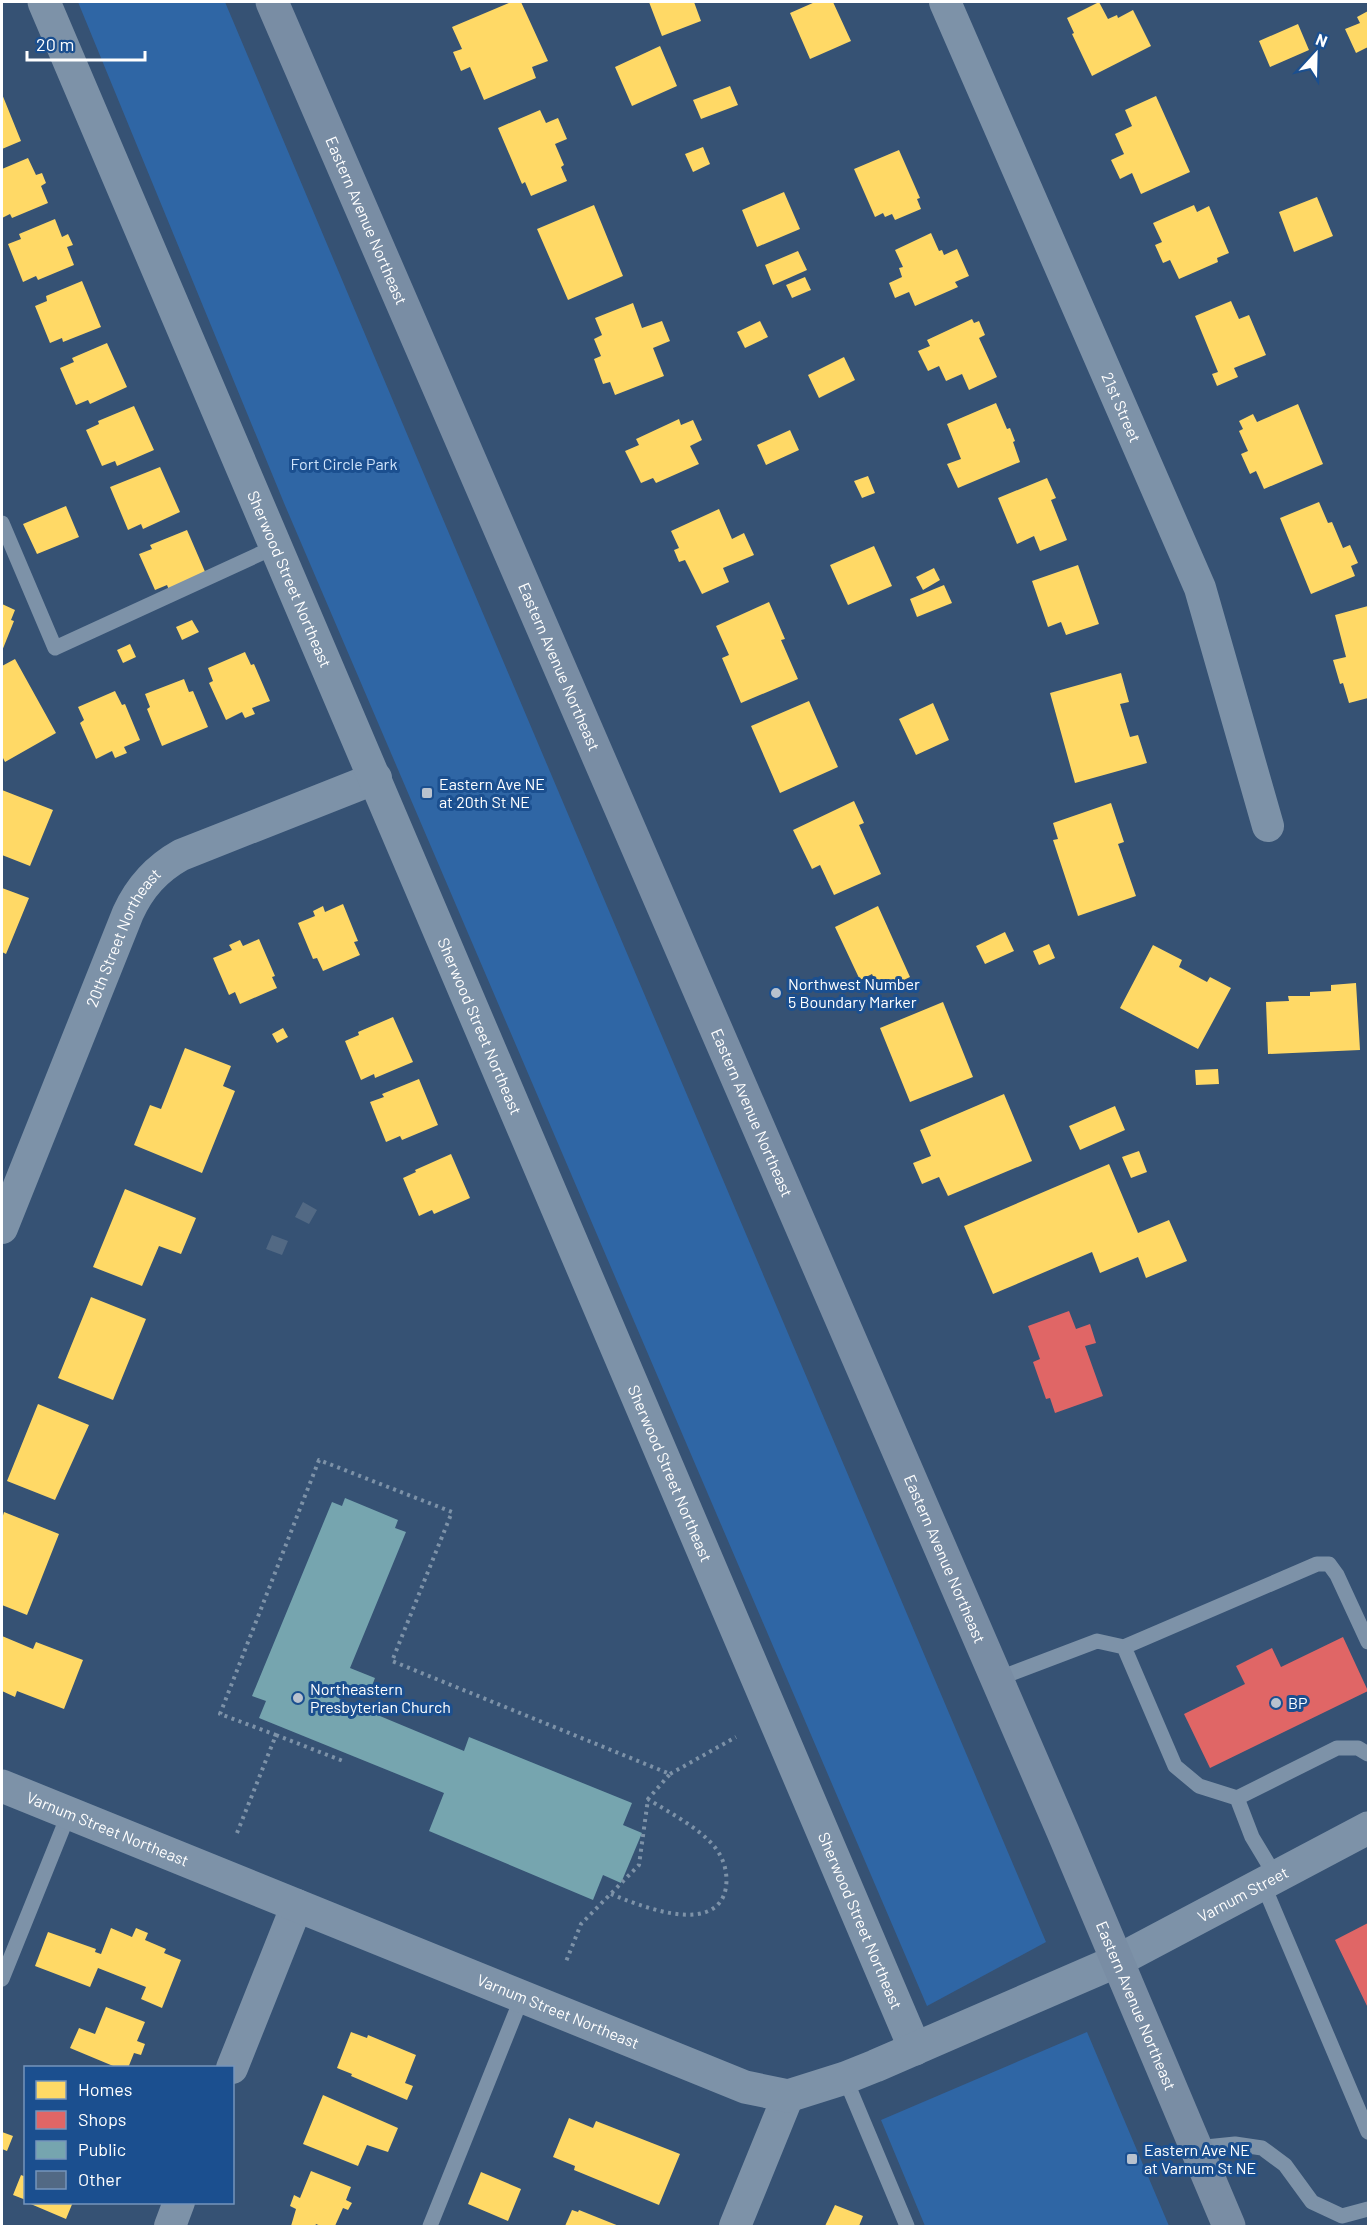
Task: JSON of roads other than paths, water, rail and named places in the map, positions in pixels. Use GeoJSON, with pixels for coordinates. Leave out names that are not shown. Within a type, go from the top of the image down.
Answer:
{"type":"FeatureCollection","features":[{"type":"Feature","properties":{"kind":"main road","name":"Eastern Avenue Northeast"},"geometry":{"type":"LineString","coordinates":[[272,2],[997,1679],[1229,2226]]}},
{"type":"Feature","properties":{"kind":"street","name":"Sherwood Street Northeast"},"geometry":{"type":"LineString","coordinates":[[44,2],[915,2049]]}},
{"type":"Feature","properties":{"kind":"street","name":"21st Street"},"geometry":{"type":"LineString","coordinates":[[945,2],[1200,588],[1268,826]]}},
{"type":"Feature","properties":{"kind":"street","name":"20th Street Northeast"},"geometry":{"type":"LineString","coordinates":[[2,1228],[128,913],[144,885],[167,863],[181,855],[376,778]]}},
{"type":"Feature","properties":{"kind":"street","name":"Varnum Street Northeast"},"geometry":{"type":"LineString","coordinates":[[2,1786],[765,2093],[788,2096],[845,2078],[1117,1961]]}},
{"type":"Feature","properties":{"kind":"street","name":"Varnum Street"},"geometry":{"type":"LineString","coordinates":[[1117,1961],[1368,1828]]}},
{"type":"Feature","properties":{"kind":"street"},"geometry":{"type":"LineString","coordinates":[[233,2066],[297,1905]]}},
{"type":"Feature","properties":{"kind":"street"},"geometry":{"type":"LineString","coordinates":[[735,2226],[788,2096]]}},
{"type":"Feature","properties":{"kind":"street"},"geometry":{"type":"LineString","coordinates":[[170,2226],[178,2204]]}},
{"type":"Feature","properties":{"kind":"lane"},"geometry":{"type":"LineString","coordinates":[[2,523],[55,648],[277,546]]}},
{"type":"Feature","properties":{"kind":"lane"},"geometry":{"type":"LineString","coordinates":[[997,1679],[1097,1641],[1124,1647],[1317,1564],[1329,1564],[1337,1575],[1368,1642]]}},
{"type":"Feature","properties":{"kind":"lane"},"geometry":{"type":"LineString","coordinates":[[1124,1647],[1175,1766],[1199,1786],[1237,1798],[1337,1748],[1365,1748]]}},
{"type":"Feature","properties":{"kind":"lane"},"geometry":{"type":"LineString","coordinates":[[1237,1798],[1368,2132]]}},
{"type":"Feature","properties":{"kind":"lane"},"geometry":{"type":"LineString","coordinates":[[2,1979],[69,1813]]}},
{"type":"Feature","properties":{"kind":"lane"},"geometry":{"type":"LineString","coordinates":[[430,2226],[522,1997]]}},
{"type":"Feature","properties":{"kind":"lane"},"geometry":{"type":"LineString","coordinates":[[845,2078],[907,2226]]}},
{"type":"Feature","properties":{"kind":"lane"},"geometry":{"type":"LineString","coordinates":[[1196,2148],[1235,2144],[1262,2148],[1285,2165],[1312,2202],[1342,2216],[1368,2209]]}},
{"type":"Feature","properties":{"kind":"place","name":"Eastern Ave NE at 20th St NE"},"geometry":{"type":"Point","coordinates":[427,793]}},
{"type":"Feature","properties":{"kind":"place","name":"Northwest Number 5 Boundary Marker"},"geometry":{"type":"Point","coordinates":[776,993]}},
{"type":"Feature","properties":{"kind":"place","name":"Northeastern Presbyterian Church"},"geometry":{"type":"Point","coordinates":[298,1698]}},
{"type":"Feature","properties":{"kind":"place","name":"BP"},"geometry":{"type":"Point","coordinates":[1276,1703]}},
{"type":"Feature","properties":{"kind":"place","name":"Eastern Ave NE at Varnum St NE"},"geometry":{"type":"Point","coordinates":[1132,2159]}},
{"type":"Feature","properties":{"kind":"park label","name":"Fort Circle Park"},"geometry":{"type":"Point","coordinates":[344,464]}}]}
